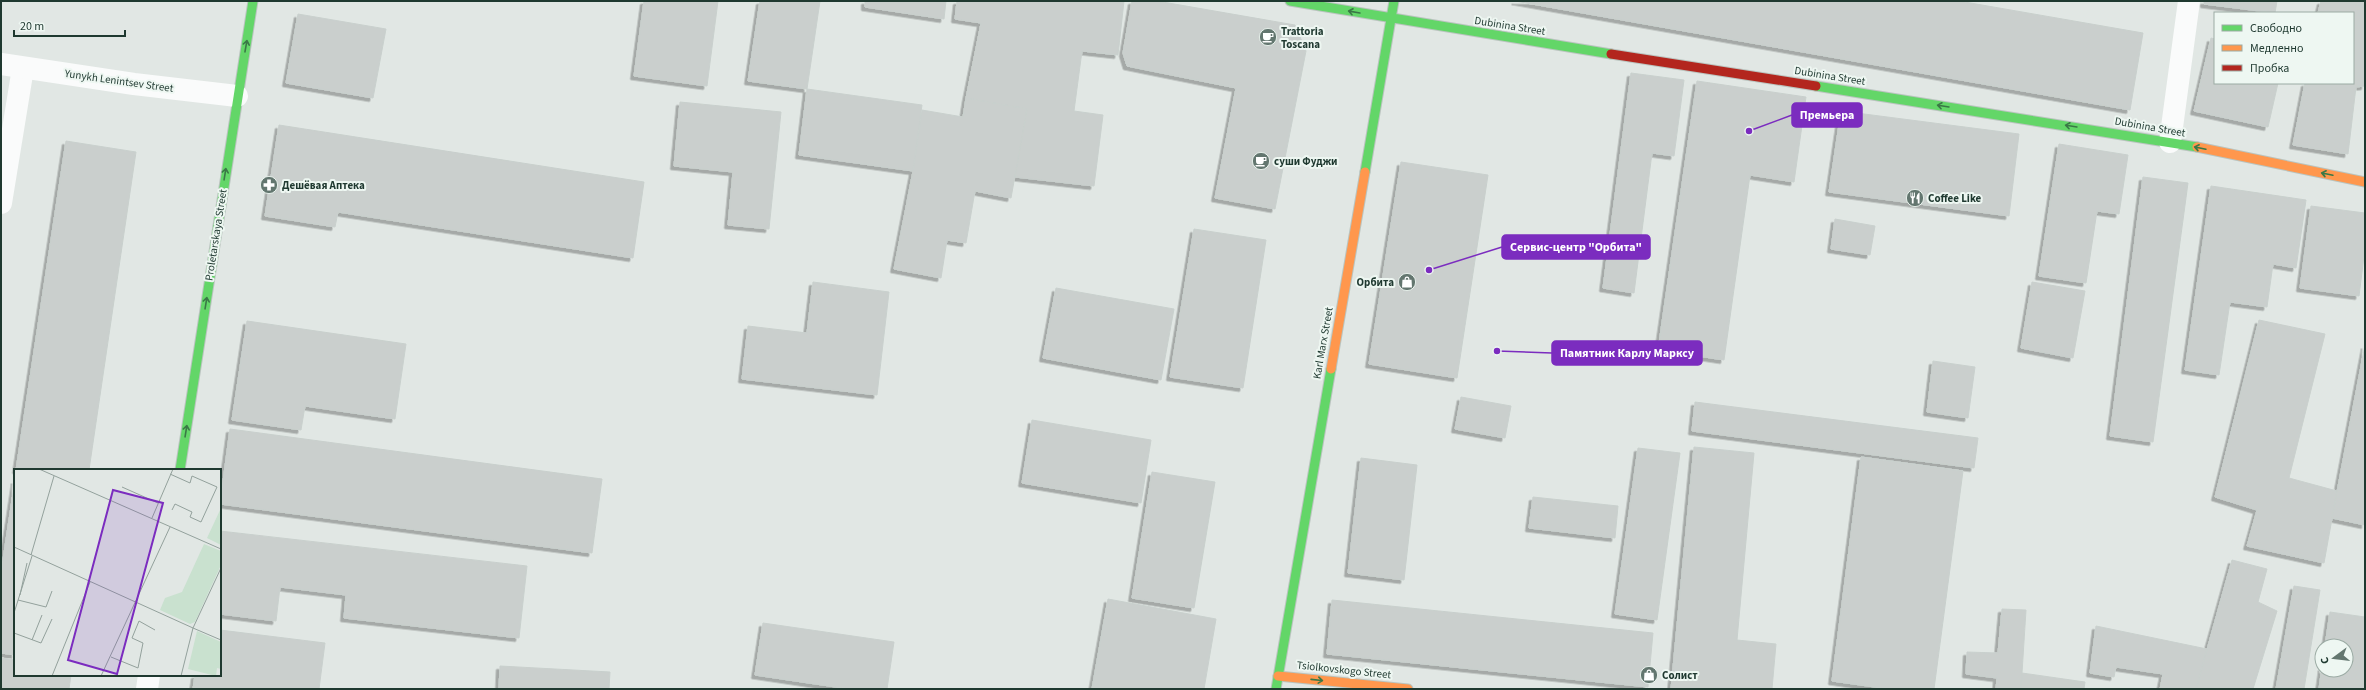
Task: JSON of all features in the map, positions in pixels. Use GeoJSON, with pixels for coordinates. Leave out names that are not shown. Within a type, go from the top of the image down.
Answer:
{"type":"FeatureCollection","features":[{"type":"Feature","properties":{"kind":"street","name":"Proletarskaya Street"},"geometry":{"type":"LineString","coordinates":[[180,469],[253,1]]}},
{"type":"Feature","properties":{"kind":"street","name":"Dubinina Street"},"geometry":{"type":"LineString","coordinates":[[1290,1],[2170,142],[2365,182]]}},
{"type":"Feature","properties":{"kind":"street","name":"Karl Marx Street"},"geometry":{"type":"LineString","coordinates":[[1276,689],[1394,1]]}},
{"type":"Feature","properties":{"kind":"street"},"geometry":{"type":"LineString","coordinates":[[2170,142],[2189,1]]}},
{"type":"Feature","properties":{"kind":"street","name":"Yunykh Lenintsev Street"},"geometry":{"type":"LineString","coordinates":[[1,64],[237,96]]}},
{"type":"Feature","properties":{"kind":"street"},"geometry":{"type":"LineString","coordinates":[[1,203],[23,68]]}},
{"type":"Feature","properties":{"kind":"street"},"geometry":{"type":"LineString","coordinates":[[147,689],[150,676]]}},
{"type":"Feature","properties":{"kind":"street","name":"Tsiolkovskogo Street"},"geometry":{"type":"LineString","coordinates":[[1278,676],[1408,689]]}},
{"type":"Feature","properties":{"kind":"building"},"geometry":{"type":"Polygon","coordinates":[[[644,1],[718,1],[707,86],[634,76],[644,1]]]}},
{"type":"Feature","properties":{"kind":"building"},"geometry":{"type":"Polygon","coordinates":[[[760,1],[820,1],[807,89],[748,81],[760,1]]]}},
{"type":"Feature","properties":{"kind":"building"},"geometry":{"type":"Polygon","coordinates":[[[865,1],[946,1],[944,19],[865,7],[865,1]]]}},
{"type":"Feature","properties":{"kind":"building"},"geometry":{"type":"Polygon","coordinates":[[[957,1],[1124,1],[1118,55],[1082,51],[1074,111],[1103,115],[1094,186],[1015,177],[1027,109],[966,98],[981,23],[955,19],[957,1]]]}},
{"type":"Feature","properties":{"kind":"building"},"geometry":{"type":"Polygon","coordinates":[[[1132,1],[1157,1],[1295,25],[1306,51],[1275,209],[1215,198],[1236,88],[1127,66],[1123,53],[1132,1]]]}},
{"type":"Feature","properties":{"kind":"building"},"geometry":{"type":"Polygon","coordinates":[[[1515,1],[1959,1],[2143,33],[2130,110],[1515,1]]]}},
{"type":"Feature","properties":{"kind":"building"},"geometry":{"type":"Polygon","coordinates":[[[2204,1],[2277,1],[2275,12],[2204,4],[2204,1]]]}},
{"type":"Feature","properties":{"kind":"building"},"geometry":{"type":"Polygon","coordinates":[[[2321,1],[2340,1],[2365,6],[2365,86],[2356,87],[2348,154],[2293,145],[2305,84],[2354,84],[2354,12],[2318,12],[2321,1]]]}},
{"type":"Feature","properties":{"kind":"building"},"geometry":{"type":"Polygon","coordinates":[[[2340,1],[2365,1],[2365,7],[2340,1]]]}},
{"type":"Feature","properties":{"kind":"building"},"geometry":{"type":"Polygon","coordinates":[[[298,14],[386,29],[373,98],[286,83],[298,14]]]}},
{"type":"Feature","properties":{"kind":"building"},"geometry":{"type":"Polygon","coordinates":[[[2211,38],[2214,39],[2214,84],[2278,84],[2268,127],[2194,111],[2211,38]]]}},
{"type":"Feature","properties":{"kind":"building"},"geometry":{"type":"Polygon","coordinates":[[[1631,73],[1684,80],[1674,156],[1652,153],[1634,293],[1603,288],[1631,73]]]}},
{"type":"Feature","properties":{"kind":"building"},"geometry":{"type":"Polygon","coordinates":[[[1697,81],[1806,97],[1794,182],[1750,175],[1724,360],[1658,350],[1697,81]]]}},
{"type":"Feature","properties":{"kind":"building"},"geometry":{"type":"Polygon","coordinates":[[[807,89],[922,105],[913,171],[799,155],[807,89]]]}},
{"type":"Feature","properties":{"kind":"building"},"geometry":{"type":"Polygon","coordinates":[[[966,98],[1027,109],[1011,198],[975,191],[966,243],[947,240],[941,278],[894,269],[913,171],[922,110],[963,117],[966,98]]]}},
{"type":"Feature","properties":{"kind":"building"},"geometry":{"type":"Polygon","coordinates":[[[680,102],[781,112],[769,229],[728,225],[733,172],[674,166],[680,102]]]}},
{"type":"Feature","properties":{"kind":"building"},"geometry":{"type":"Polygon","coordinates":[[[1841,111],[2019,134],[2009,216],[1829,192],[1841,111]]]}},
{"type":"Feature","properties":{"kind":"building"},"geometry":{"type":"Polygon","coordinates":[[[279,125],[644,182],[633,258],[338,212],[335,227],[265,216],[279,125]]]}},
{"type":"Feature","properties":{"kind":"building"},"geometry":{"type":"Polygon","coordinates":[[[66,141],[136,152],[89,469],[16,469],[66,141]]]}},
{"type":"Feature","properties":{"kind":"building"},"geometry":{"type":"Polygon","coordinates":[[[2059,144],[2128,155],[2119,214],[2097,211],[2086,283],[2039,276],[2059,144]]]}},
{"type":"Feature","properties":{"kind":"building"},"geometry":{"type":"Polygon","coordinates":[[[1401,162],[1488,175],[1457,378],[1369,364],[1401,162]]]}},
{"type":"Feature","properties":{"kind":"building"},"geometry":{"type":"Polygon","coordinates":[[[2143,177],[2188,183],[2153,442],[2110,436],[2143,177]]]}},
{"type":"Feature","properties":{"kind":"building"},"geometry":{"type":"Polygon","coordinates":[[[2211,186],[2306,200],[2296,268],[2273,264],[2267,307],[2230,302],[2219,375],[2185,370],[2211,186]]]}},
{"type":"Feature","properties":{"kind":"building"},"geometry":{"type":"Polygon","coordinates":[[[2311,206],[2365,213],[2365,248],[2359,296],[2300,288],[2311,206]]]}},
{"type":"Feature","properties":{"kind":"building"},"geometry":{"type":"Polygon","coordinates":[[[1835,219],[1875,226],[1870,255],[1831,249],[1835,219]]]}},
{"type":"Feature","properties":{"kind":"building"},"geometry":{"type":"Polygon","coordinates":[[[1194,229],[1266,240],[1243,388],[1170,377],[1194,229]]]}},
{"type":"Feature","properties":{"kind":"building"},"geometry":{"type":"Polygon","coordinates":[[[813,282],[889,292],[877,395],[742,379],[748,326],[807,333],[813,282]]]}},
{"type":"Feature","properties":{"kind":"building"},"geometry":{"type":"Polygon","coordinates":[[[2032,282],[2085,291],[2073,358],[2021,348],[2032,282]]]}},
{"type":"Feature","properties":{"kind":"building"},"geometry":{"type":"Polygon","coordinates":[[[1056,288],[1174,309],[1161,380],[1043,358],[1056,288]]]}},
{"type":"Feature","properties":{"kind":"building"},"geometry":{"type":"Polygon","coordinates":[[[2259,320],[2325,334],[2289,478],[2337,491],[2324,563],[2247,546],[2257,510],[2215,497],[2259,320]]]}},
{"type":"Feature","properties":{"kind":"building"},"geometry":{"type":"Polygon","coordinates":[[[247,321],[406,344],[395,419],[305,406],[301,430],[232,420],[247,321]]]}},
{"type":"Feature","properties":{"kind":"building"},"geometry":{"type":"Polygon","coordinates":[[[2365,345],[2365,525],[2332,518],[2365,345]]]}},
{"type":"Feature","properties":{"kind":"building"},"geometry":{"type":"Polygon","coordinates":[[[1933,361],[1975,367],[1968,418],[1927,412],[1933,361]]]}},
{"type":"Feature","properties":{"kind":"building"},"geometry":{"type":"Polygon","coordinates":[[[1461,397],[1511,406],[1505,438],[1455,429],[1461,397]]]}},
{"type":"Feature","properties":{"kind":"building"},"geometry":{"type":"Polygon","coordinates":[[[1695,402],[1978,438],[1974,468],[1692,431],[1695,402]]]}},
{"type":"Feature","properties":{"kind":"building"},"geometry":{"type":"Polygon","coordinates":[[[1032,420],[1151,440],[1141,503],[1022,483],[1032,420]]]}},
{"type":"Feature","properties":{"kind":"building"},"geometry":{"type":"Polygon","coordinates":[[[230,429],[602,479],[592,553],[221,504],[230,429]]]}},
{"type":"Feature","properties":{"kind":"building"},"geometry":{"type":"Polygon","coordinates":[[[1694,447],[1754,453],[1737,640],[1776,644],[1772,689],[1671,689],[1694,447]]]}},
{"type":"Feature","properties":{"kind":"building"},"geometry":{"type":"Polygon","coordinates":[[[1638,448],[1680,453],[1657,620],[1615,614],[1638,448]]]}},
{"type":"Feature","properties":{"kind":"building"},"geometry":{"type":"Polygon","coordinates":[[[1861,457],[1963,471],[1934,689],[1889,689],[1832,681],[1861,457]]]}},
{"type":"Feature","properties":{"kind":"building"},"geometry":{"type":"Polygon","coordinates":[[[1361,458],[1417,465],[1404,580],[1348,573],[1361,458]]]}},
{"type":"Feature","properties":{"kind":"building"},"geometry":{"type":"Polygon","coordinates":[[[1152,472],[1215,482],[1194,608],[1132,598],[1152,472]]]}},
{"type":"Feature","properties":{"kind":"building"},"geometry":{"type":"Polygon","coordinates":[[[14,487],[14,655],[1,653],[1,573],[14,487]]]}},
{"type":"Feature","properties":{"kind":"building"},"geometry":{"type":"Polygon","coordinates":[[[1533,497],[1618,506],[1615,538],[1529,528],[1533,497]]]}},
{"type":"Feature","properties":{"kind":"building"},"geometry":{"type":"Polygon","coordinates":[[[221,531],[527,566],[519,638],[344,618],[346,595],[280,587],[276,621],[221,614],[221,531]]]}},
{"type":"Feature","properties":{"kind":"building"},"geometry":{"type":"Polygon","coordinates":[[[2232,560],[2267,569],[2258,602],[2277,611],[2253,689],[2196,689],[2232,560]]]}},
{"type":"Feature","properties":{"kind":"building"},"geometry":{"type":"Polygon","coordinates":[[[2294,586],[2320,590],[2304,689],[2276,689],[2294,586]]]}},
{"type":"Feature","properties":{"kind":"building"},"geometry":{"type":"Polygon","coordinates":[[[1108,599],[1216,619],[1204,689],[1092,689],[1108,599]]]}},
{"type":"Feature","properties":{"kind":"building"},"geometry":{"type":"Polygon","coordinates":[[[1332,600],[1653,633],[1648,687],[1327,654],[1332,600]]]}},
{"type":"Feature","properties":{"kind":"building"},"geometry":{"type":"Polygon","coordinates":[[[2002,609],[2026,610],[2021,689],[1996,689],[1997,678],[1966,674],[1967,652],[1998,653],[2002,609]]]}},
{"type":"Feature","properties":{"kind":"building"},"geometry":{"type":"Polygon","coordinates":[[[2330,612],[2365,617],[2365,689],[2319,689],[2320,678],[2354,678],[2354,638],[2326,638],[2330,612]]]}},
{"type":"Feature","properties":{"kind":"building"},"geometry":{"type":"Polygon","coordinates":[[[763,623],[894,642],[887,689],[849,689],[755,675],[763,623]]]}},
{"type":"Feature","properties":{"kind":"building"},"geometry":{"type":"Polygon","coordinates":[[[2096,626],[2207,649],[2196,689],[2160,689],[2163,674],[2116,667],[2114,677],[2090,673],[2096,626]]]}},
{"type":"Feature","properties":{"kind":"building"},"geometry":{"type":"Polygon","coordinates":[[[221,630],[325,643],[319,689],[193,689],[195,676],[221,676],[221,630]]]}},
{"type":"Feature","properties":{"kind":"building"},"geometry":{"type":"Polygon","coordinates":[[[1,658],[14,660],[14,676],[71,676],[69,689],[1,689],[1,658]]]}},
{"type":"Feature","properties":{"kind":"building"},"geometry":{"type":"Polygon","coordinates":[[[500,666],[610,672],[609,689],[499,689],[500,666]]]}},
{"type":"Feature","properties":{"kind":"building"},"geometry":{"type":"Polygon","coordinates":[[[2022,673],[2085,682],[2084,689],[2021,689],[2022,673]]]}},
{"type":"Feature","properties":{"kind":"traffic: fast"},"geometry":{"type":"LineString","coordinates":[[180,469],[253,1]]}},
{"type":"Feature","properties":{"kind":"traffic: fast"},"geometry":{"type":"LineString","coordinates":[[1290,1],[1611,54]]}},
{"type":"Feature","properties":{"kind":"traffic: fast"},"geometry":{"type":"LineString","coordinates":[[1365,172],[1394,1]]}},
{"type":"Feature","properties":{"kind":"traffic: fast"},"geometry":{"type":"LineString","coordinates":[[1816,86],[2197,147]]}},
{"type":"Feature","properties":{"kind":"traffic: fast"},"geometry":{"type":"LineString","coordinates":[[1276,689],[1331,369]]}},
{"type":"Feature","properties":{"kind":"traffic: slow"},"geometry":{"type":"LineString","coordinates":[[2197,147],[2365,182]]}},
{"type":"Feature","properties":{"kind":"traffic: slow"},"geometry":{"type":"LineString","coordinates":[[1331,369],[1365,172]]}},
{"type":"Feature","properties":{"kind":"traffic: slow"},"geometry":{"type":"LineString","coordinates":[[1278,676],[1408,689]]}},
{"type":"Feature","properties":{"kind":"traffic: jam"},"geometry":{"type":"LineString","coordinates":[[1611,54],[1816,86]]}},
{"type":"Feature","properties":{"kind":"place","name":"Trattoria Toscana"},"geometry":{"type":"Point","coordinates":[1268,37]}},
{"type":"Feature","properties":{"kind":"place","name":"Премьера"},"geometry":{"type":"Point","coordinates":[1749,131]}},
{"type":"Feature","properties":{"kind":"place","name":"суши Фуджи"},"geometry":{"type":"Point","coordinates":[1261,161]}},
{"type":"Feature","properties":{"kind":"place","name":"Дешёвая Аптека"},"geometry":{"type":"Point","coordinates":[269,185]}},
{"type":"Feature","properties":{"kind":"place","name":"Coffee Like"},"geometry":{"type":"Point","coordinates":[1915,198]}},
{"type":"Feature","properties":{"kind":"place","name":"Сервис-центр \"Орбита\""},"geometry":{"type":"Point","coordinates":[1429,270]}},
{"type":"Feature","properties":{"kind":"place","name":"Орбита"},"geometry":{"type":"Point","coordinates":[1407,282]}},
{"type":"Feature","properties":{"kind":"place","name":"Памятник Карлу Марксу"},"geometry":{"type":"Point","coordinates":[1497,351]}},
{"type":"Feature","properties":{"kind":"place","name":"Солист"},"geometry":{"type":"Point","coordinates":[1649,675]}}]}
